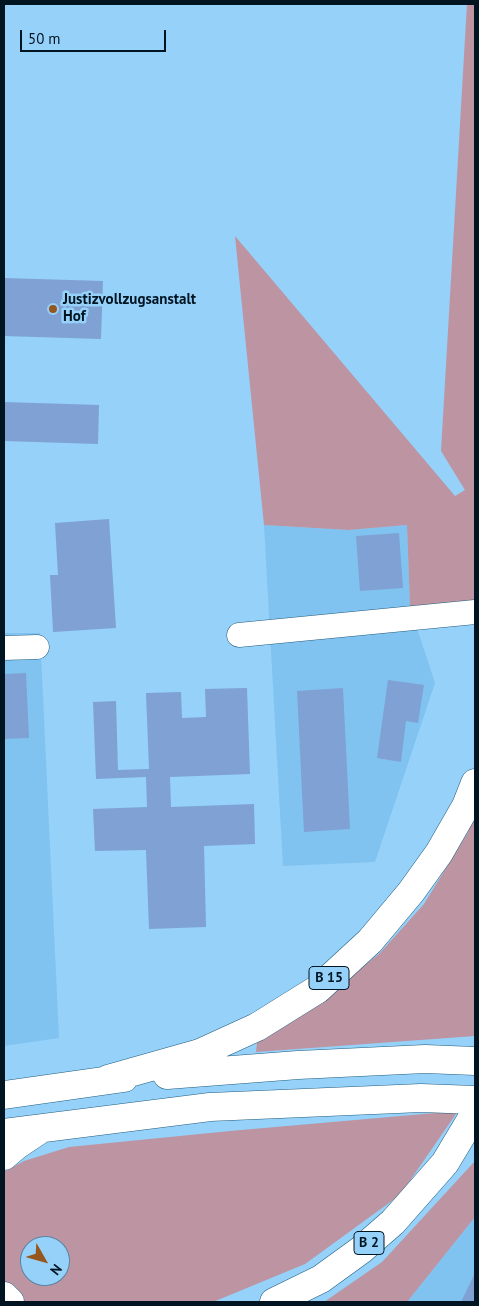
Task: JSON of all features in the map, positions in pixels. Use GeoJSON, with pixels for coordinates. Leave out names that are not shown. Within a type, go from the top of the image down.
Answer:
{"type":"FeatureCollection","features":[{"type":"Feature","properties":{"kind":"highway","name":"B 15"},"geometry":{"type":"LineString","coordinates":[[108,1080],[200,1053],[257,1027],[318,989],[370,940],[411,892],[439,853],[466,806],[475,782]]}},
{"type":"Feature","properties":{"kind":"highway","name":"B 15"},"geometry":{"type":"LineString","coordinates":[[4,1095],[108,1080],[308,1065],[425,1059],[475,1061]]}},
{"type":"Feature","properties":{"kind":"highway"},"geometry":{"type":"LineString","coordinates":[[4,1133],[210,1107],[421,1098],[475,1100]]}},
{"type":"Feature","properties":{"kind":"highway","name":"B 2"},"geometry":{"type":"LineString","coordinates":[[274,1302],[321,1279],[361,1250],[393,1222],[445,1163],[475,1113]]}},
{"type":"Feature","properties":{"kind":"highway"},"geometry":{"type":"LineString","coordinates":[[4,1156],[44,1127]]}},
{"type":"Feature","properties":{"kind":"highway"},"geometry":{"type":"LineString","coordinates":[[4,1296],[10,1302]]}},
{"type":"Feature","properties":{"kind":"street"},"geometry":{"type":"LineString","coordinates":[[238,635],[475,612]]}},
{"type":"Feature","properties":{"kind":"street"},"geometry":{"type":"LineString","coordinates":[[4,648],[37,647]]}},
{"type":"Feature","properties":{"kind":"shaded area"},"geometry":{"type":"Polygon","coordinates":[[[467,4],[475,4],[475,603],[410,607],[407,525],[349,530],[264,525],[235,236],[455,496],[465,490],[441,451],[467,4]]]}},
{"type":"Feature","properties":{"kind":"shaded area"},"geometry":{"type":"Polygon","coordinates":[[[264,525],[349,530],[407,525],[410,607],[435,683],[375,862],[283,866],[264,525]]]}},
{"type":"Feature","properties":{"kind":"shaded area"},"geometry":{"type":"Polygon","coordinates":[[[4,633],[40,633],[59,1038],[4,1046],[4,633]]]}},
{"type":"Feature","properties":{"kind":"shaded area"},"geometry":{"type":"Polygon","coordinates":[[[475,814],[475,1036],[256,1052],[258,1034],[315,1004],[379,954],[424,904],[467,834],[475,814]]]}},
{"type":"Feature","properties":{"kind":"shaded area"},"geometry":{"type":"Polygon","coordinates":[[[458,1111],[400,1195],[305,1264],[213,1302],[23,1302],[4,1287],[4,1172],[24,1161],[69,1147],[458,1111]]]}},
{"type":"Feature","properties":{"kind":"shaded area"},"geometry":{"type":"Polygon","coordinates":[[[475,1161],[475,1217],[407,1302],[324,1302],[382,1262],[475,1161]]]}},
{"type":"Feature","properties":{"kind":"shaded area"},"geometry":{"type":"Polygon","coordinates":[[[475,1217],[475,1302],[407,1302],[475,1217]]]}},
{"type":"Feature","properties":{"kind":"building","name":"Justizvollzugsanstalt Hof"},"geometry":{"type":"Polygon","coordinates":[[[4,278],[103,281],[101,339],[4,336],[4,278]]]}},
{"type":"Feature","properties":{"kind":"building"},"geometry":{"type":"Polygon","coordinates":[[[4,402],[99,405],[98,444],[4,441],[4,402]]]}},
{"type":"Feature","properties":{"kind":"building"},"geometry":{"type":"Polygon","coordinates":[[[109,519],[116,628],[53,632],[50,575],[58,575],[55,523],[109,519]]]}},
{"type":"Feature","properties":{"kind":"building"},"geometry":{"type":"Polygon","coordinates":[[[399,533],[403,588],[360,591],[356,536],[399,533]]]}},
{"type":"Feature","properties":{"kind":"building"},"geometry":{"type":"Polygon","coordinates":[[[26,673],[29,738],[4,739],[4,674],[26,673]]]}},
{"type":"Feature","properties":{"kind":"building"},"geometry":{"type":"Polygon","coordinates":[[[388,680],[424,685],[418,723],[406,721],[401,762],[377,758],[388,680]]]}},
{"type":"Feature","properties":{"kind":"building"},"geometry":{"type":"Polygon","coordinates":[[[247,688],[250,774],[170,777],[171,807],[254,804],[255,844],[204,846],[206,927],[149,929],[146,850],[95,851],[93,809],[147,807],[146,777],[96,779],[93,702],[116,701],[118,770],[149,769],[146,693],[181,692],[182,718],[206,717],[205,689],[247,688]]]}},
{"type":"Feature","properties":{"kind":"building"},"geometry":{"type":"Polygon","coordinates":[[[343,688],[350,829],[304,832],[297,691],[343,688]]]}},
{"type":"Feature","properties":{"kind":"building"},"geometry":{"type":"Polygon","coordinates":[[[475,1273],[475,1302],[461,1302],[475,1273]]]}},
{"type":"Feature","properties":{"kind":"place","name":"Justizvollzugsanstalt Hof"},"geometry":{"type":"Point","coordinates":[53,309]}}]}
